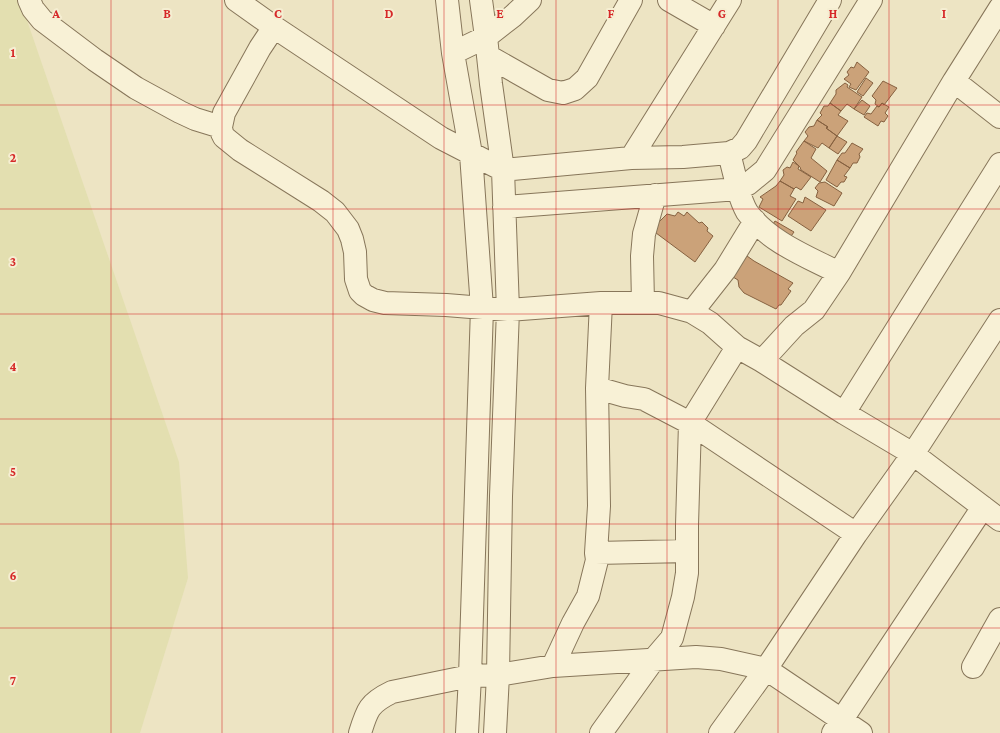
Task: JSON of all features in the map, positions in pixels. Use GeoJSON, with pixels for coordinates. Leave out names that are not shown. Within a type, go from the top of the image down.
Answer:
{"type":"FeatureCollection","features":[{"type":"Feature","properties":{"kind":"street"},"geometry":{"type":"LineString","coordinates":[[29,0],[33,9],[42,20],[95,60],[136,88],[195,119],[221,127]]}},
{"type":"Feature","properties":{"kind":"street"},"geometry":{"type":"LineString","coordinates":[[236,0],[441,138],[503,170],[631,158],[683,157],[729,153],[740,148],[746,141],[830,0]]}},
{"type":"Feature","properties":{"kind":"street"},"geometry":{"type":"LineString","coordinates":[[447,0],[453,53],[471,154],[482,308],[470,676],[466,733]]}},
{"type":"Feature","properties":{"kind":"street"},"geometry":{"type":"LineString","coordinates":[[481,0],[503,170],[508,310],[501,496],[498,675],[495,733]]}},
{"type":"Feature","properties":{"kind":"street"},"geometry":{"type":"LineString","coordinates":[[453,53],[487,47],[513,16],[530,0]]}},
{"type":"Feature","properties":{"kind":"street"},"geometry":{"type":"LineString","coordinates":[[487,47],[548,90],[563,93],[575,89],[587,78],[631,0]]}},
{"type":"Feature","properties":{"kind":"street"},"geometry":{"type":"LineString","coordinates":[[669,0],[714,26]]}},
{"type":"Feature","properties":{"kind":"street"},"geometry":{"type":"LineString","coordinates":[[631,158],[730,0]]}},
{"type":"Feature","properties":{"kind":"street"},"geometry":{"type":"LineString","coordinates":[[504,208],[738,189],[748,184],[765,170],[871,0]]}},
{"type":"Feature","properties":{"kind":"street"},"geometry":{"type":"LineString","coordinates":[[762,361],[794,326],[814,310],[839,273],[954,81],[1000,8]]}},
{"type":"Feature","properties":{"kind":"street"},"geometry":{"type":"LineString","coordinates":[[274,27],[260,48],[224,113],[221,127],[222,133],[229,141],[321,201],[335,212],[348,229],[352,239],[355,252],[356,279],[360,290],[364,295],[373,300],[385,303],[446,305],[508,310],[600,303],[659,303],[692,312],[710,323],[737,347],[913,454],[1000,520]]}},
{"type":"Feature","properties":{"kind":"street"},"geometry":{"type":"LineString","coordinates":[[954,81],[1000,117]]}},
{"type":"Feature","properties":{"kind":"street"},"geometry":{"type":"LineString","coordinates":[[729,153],[738,189],[746,210],[759,226],[781,244],[839,273]]}},
{"type":"Feature","properties":{"kind":"street"},"geometry":{"type":"LineString","coordinates":[[844,413],[1000,164]]}},
{"type":"Feature","properties":{"kind":"street"},"geometry":{"type":"LineString","coordinates":[[643,303],[642,256],[644,234],[654,195]]}},
{"type":"Feature","properties":{"kind":"street"},"geometry":{"type":"LineString","coordinates":[[692,312],[725,270],[755,221]]}},
{"type":"Feature","properties":{"kind":"street"},"geometry":{"type":"LineString","coordinates":[[553,666],[573,623],[588,596],[597,560],[596,553],[599,506],[597,388],[600,303]]}},
{"type":"Feature","properties":{"kind":"street"},"geometry":{"type":"LineString","coordinates":[[720,733],[766,669],[856,534],[913,454],[1000,320]]}},
{"type":"Feature","properties":{"kind":"street"},"geometry":{"type":"LineString","coordinates":[[601,733],[654,659],[672,638],[678,621],[687,573],[690,423],[737,347]]}},
{"type":"Feature","properties":{"kind":"street"},"geometry":{"type":"LineString","coordinates":[[597,388],[625,396],[644,399],[690,423],[856,534]]}},
{"type":"Feature","properties":{"kind":"street"},"geometry":{"type":"LineString","coordinates":[[838,727],[983,507]]}},
{"type":"Feature","properties":{"kind":"street"},"geometry":{"type":"LineString","coordinates":[[596,553],[687,552]]}},
{"type":"Feature","properties":{"kind":"street"},"geometry":{"type":"LineString","coordinates":[[973,667],[1000,619]]}},
{"type":"Feature","properties":{"kind":"street"},"geometry":{"type":"LineString","coordinates":[[360,733],[365,716],[370,707],[380,698],[392,692],[470,676],[498,675],[553,666],[702,657],[721,659],[766,669],[838,727],[861,733]]}},
{"type":"Feature","properties":{"kind":"shaded area"},"geometry":{"type":"Polygon","coordinates":[[[0,0],[20,0],[179,462],[188,578],[140,733],[0,733],[0,0]]]}},
{"type":"Feature","properties":{"kind":"building"},"geometry":{"type":"Polygon","coordinates":[[[857,62],[869,72],[856,90],[849,87],[851,84],[844,79],[849,75],[847,72],[851,67],[854,68],[857,62]]]}},
{"type":"Feature","properties":{"kind":"building"},"geometry":{"type":"Polygon","coordinates":[[[866,78],[873,83],[863,96],[857,92],[866,78]]]}},
{"type":"Feature","properties":{"kind":"building"},"geometry":{"type":"Polygon","coordinates":[[[883,81],[897,88],[884,105],[882,103],[879,107],[875,104],[876,100],[872,96],[883,81]]]}},
{"type":"Feature","properties":{"kind":"building"},"geometry":{"type":"Polygon","coordinates":[[[845,83],[848,85],[847,87],[862,97],[854,109],[847,104],[841,111],[830,103],[836,94],[836,90],[845,83]]]}},
{"type":"Feature","properties":{"kind":"building"},"geometry":{"type":"Polygon","coordinates":[[[862,100],[870,106],[864,115],[854,109],[862,100]]]}},
{"type":"Feature","properties":{"kind":"building"},"geometry":{"type":"Polygon","coordinates":[[[830,103],[841,111],[838,115],[848,121],[837,136],[826,128],[828,127],[817,120],[822,115],[820,113],[824,106],[828,106],[830,103]]]}},
{"type":"Feature","properties":{"kind":"building"},"geometry":{"type":"Polygon","coordinates":[[[882,103],[889,107],[885,113],[888,116],[884,122],[881,121],[878,126],[864,117],[867,113],[871,114],[877,106],[879,107],[882,103]]]}},
{"type":"Feature","properties":{"kind":"building"},"geometry":{"type":"Polygon","coordinates":[[[817,120],[828,127],[826,128],[837,136],[829,148],[822,143],[818,148],[804,141],[808,136],[805,132],[809,127],[814,126],[817,120]]]}},
{"type":"Feature","properties":{"kind":"building"},"geometry":{"type":"Polygon","coordinates":[[[837,136],[847,142],[838,154],[829,148],[837,136]]]}},
{"type":"Feature","properties":{"kind":"building"},"geometry":{"type":"Polygon","coordinates":[[[804,141],[816,149],[811,158],[827,171],[820,182],[801,170],[793,160],[797,153],[796,152],[804,141]]]}},
{"type":"Feature","properties":{"kind":"building"},"geometry":{"type":"Polygon","coordinates":[[[852,143],[863,149],[859,154],[860,157],[857,163],[853,163],[850,168],[837,160],[842,153],[845,153],[852,143]]]}},
{"type":"Feature","properties":{"kind":"building"},"geometry":{"type":"Polygon","coordinates":[[[837,160],[850,168],[844,176],[847,177],[844,182],[841,182],[837,187],[826,180],[837,160]]]}},
{"type":"Feature","properties":{"kind":"building"},"geometry":{"type":"Polygon","coordinates":[[[793,162],[799,166],[798,169],[811,177],[801,190],[796,187],[794,189],[780,181],[784,175],[783,170],[787,167],[790,168],[793,162]]]}},
{"type":"Feature","properties":{"kind":"building"},"geometry":{"type":"Polygon","coordinates":[[[780,181],[794,189],[790,196],[796,199],[782,221],[759,207],[763,199],[760,197],[776,186],[780,181]]]}},
{"type":"Feature","properties":{"kind":"building"},"geometry":{"type":"Polygon","coordinates":[[[825,182],[842,193],[834,206],[816,197],[818,191],[815,188],[819,183],[825,182]]]}},
{"type":"Feature","properties":{"kind":"building"},"geometry":{"type":"Polygon","coordinates":[[[805,197],[826,210],[811,231],[788,216],[798,201],[803,203],[805,197]]]}},
{"type":"Feature","properties":{"kind":"building"},"geometry":{"type":"Polygon","coordinates":[[[678,212],[684,216],[687,212],[699,223],[702,222],[708,228],[707,231],[713,236],[695,262],[648,227],[655,217],[660,221],[667,214],[675,216],[678,212]]]}},
{"type":"Feature","properties":{"kind":"building"},"geometry":{"type":"Polygon","coordinates":[[[775,221],[794,232],[789,239],[769,230],[775,221]]]}},
{"type":"Feature","properties":{"kind":"building"},"geometry":{"type":"Polygon","coordinates":[[[740,251],[754,261],[793,283],[788,289],[791,291],[781,305],[779,305],[776,309],[744,293],[739,287],[738,280],[728,274],[740,251]]]}}]}
